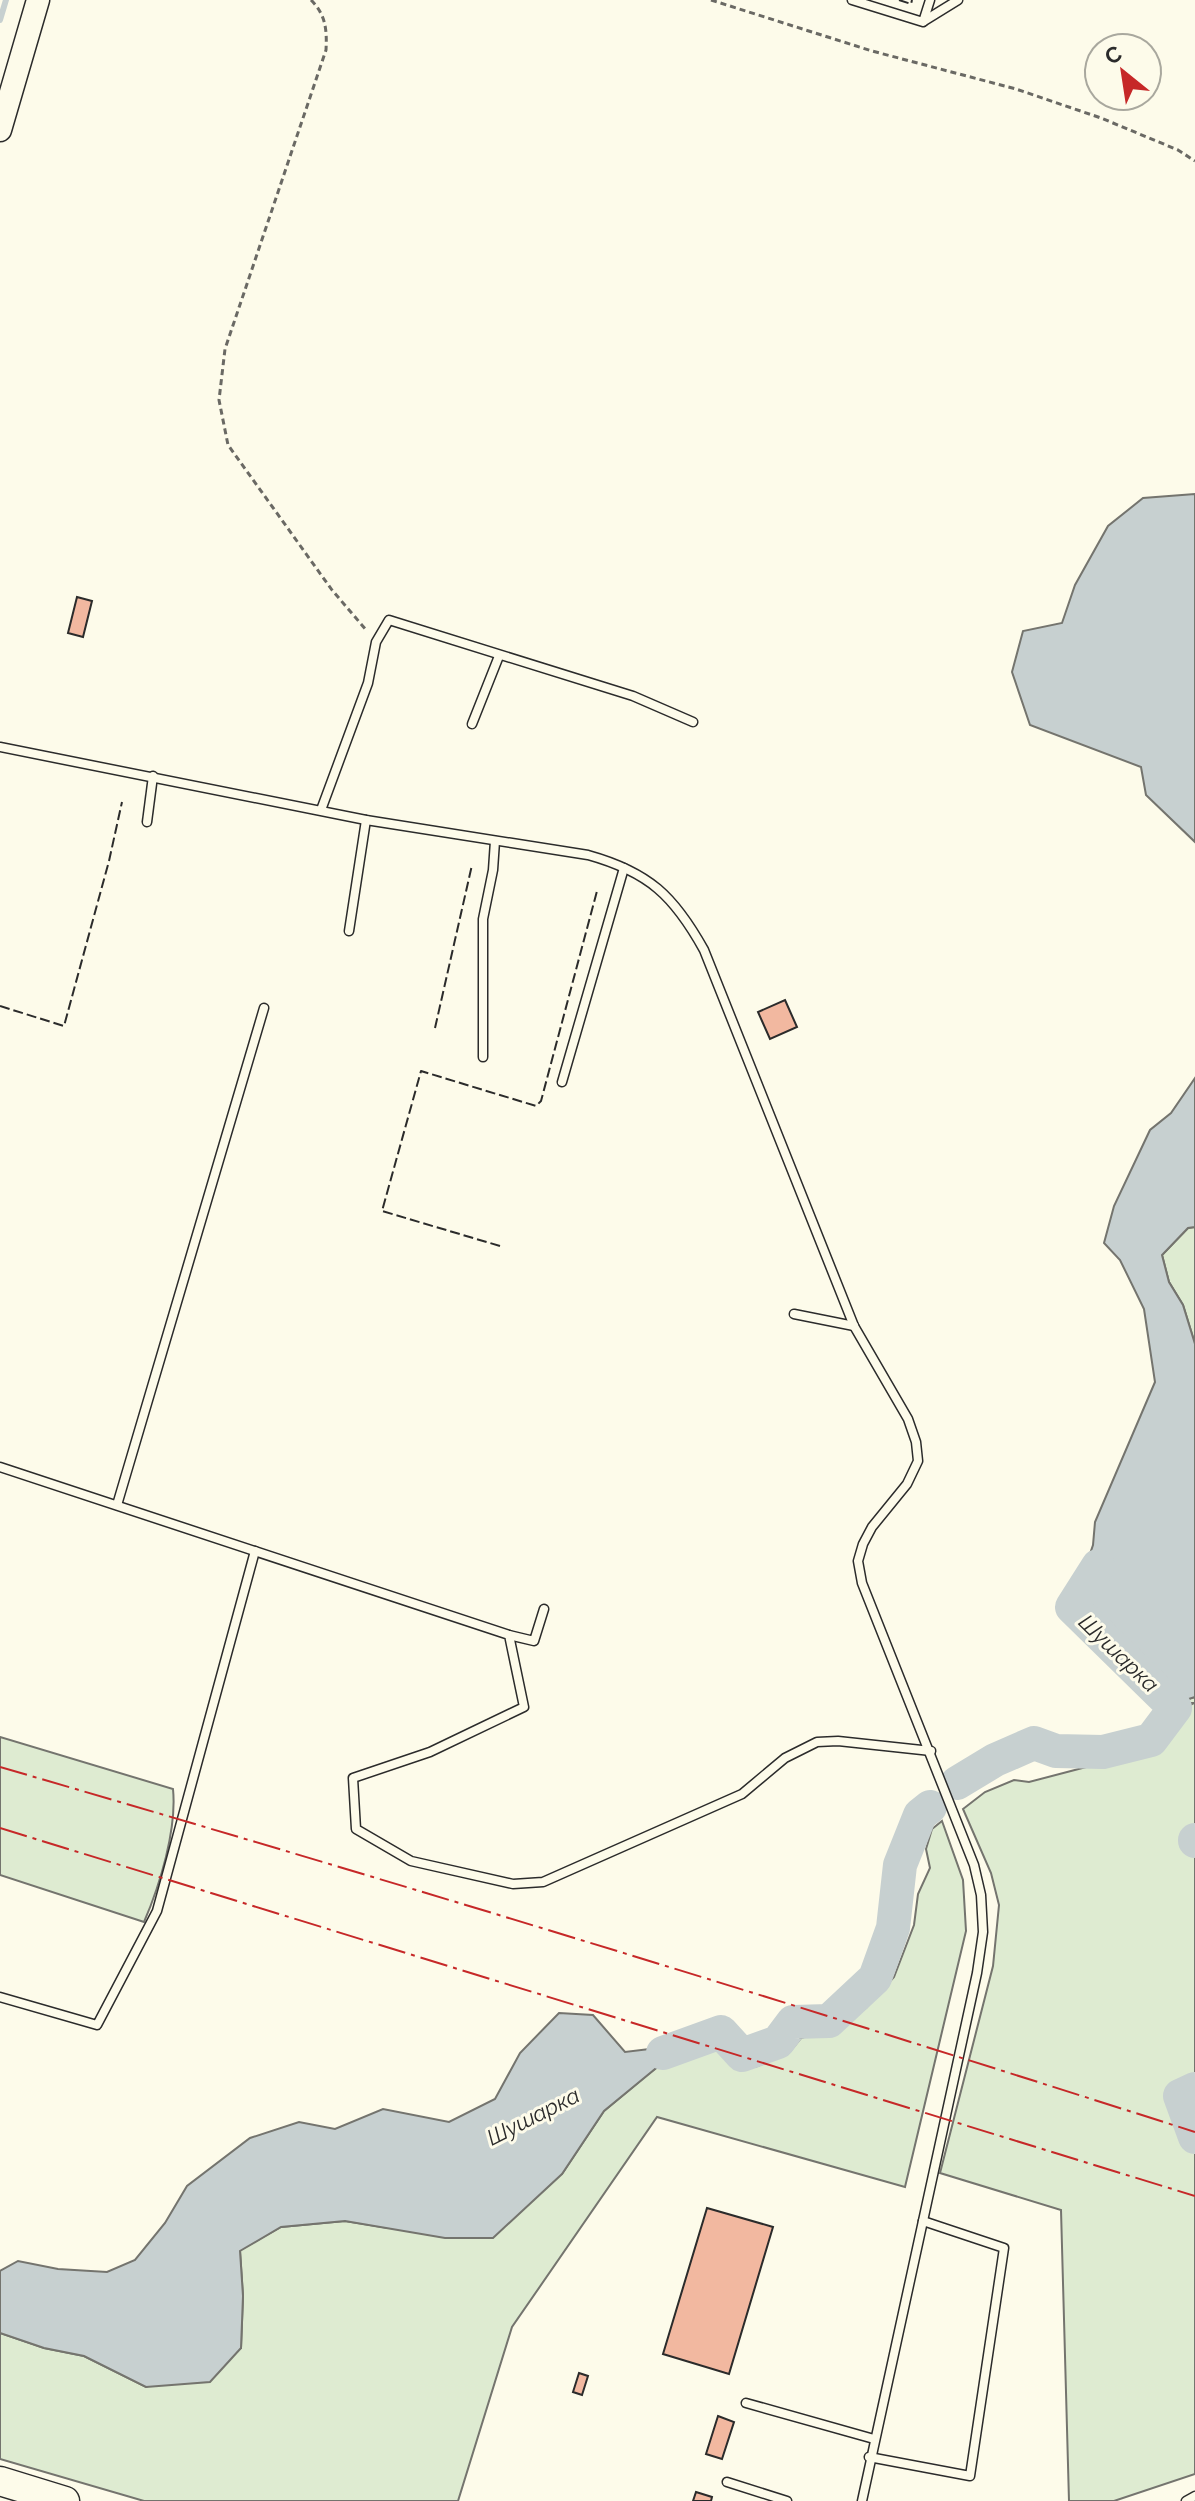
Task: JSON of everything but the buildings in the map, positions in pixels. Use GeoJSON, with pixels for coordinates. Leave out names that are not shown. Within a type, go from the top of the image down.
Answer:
{"type":"FeatureCollection","features":[{"type":"Feature","properties":{"kind":"highway"},"geometry":{"type":"LineString","coordinates":[[0,2481],[65,2501]]}},
{"type":"Feature","properties":{"kind":"street"},"geometry":{"type":"LineString","coordinates":[[0,130],[38,0]]}},
{"type":"Feature","properties":{"kind":"lane"},"geometry":{"type":"LineString","coordinates":[[852,0],[923,22],[958,0]]}},
{"type":"Feature","properties":{"kind":"lane"},"geometry":{"type":"LineString","coordinates":[[923,22],[930,0]]}},
{"type":"Feature","properties":{"kind":"lane"},"geometry":{"type":"LineString","coordinates":[[321,810],[368,683],[376,642],[389,620],[633,696],[693,722]]}},
{"type":"Feature","properties":{"kind":"lane"},"geometry":{"type":"LineString","coordinates":[[472,724],[499,656]]}},
{"type":"Feature","properties":{"kind":"lane"},"geometry":{"type":"LineString","coordinates":[[0,747],[366,820],[588,855],[624,868],[656,886],[674,901],[704,950],[854,1326],[908,1419],[916,1442],[918,1461],[907,1484],[872,1527],[858,1561],[862,1583],[931,1751],[974,1865],[981,1895],[983,1932],[977,1973],[869,2457],[862,2501]]}},
{"type":"Feature","properties":{"kind":"lane"},"geometry":{"type":"LineString","coordinates":[[147,822],[153,776]]}},
{"type":"Feature","properties":{"kind":"lane"},"geometry":{"type":"LineString","coordinates":[[349,931],[366,820]]}},
{"type":"Feature","properties":{"kind":"lane"},"geometry":{"type":"LineString","coordinates":[[483,1057],[483,919],[493,870],[495,841]]}},
{"type":"Feature","properties":{"kind":"lane"},"geometry":{"type":"LineString","coordinates":[[562,1082],[624,868]]}},
{"type":"Feature","properties":{"kind":"lane"},"geometry":{"type":"LineString","coordinates":[[117,1505],[264,1008]]}},
{"type":"Feature","properties":{"kind":"lane"},"geometry":{"type":"LineString","coordinates":[[794,1314],[854,1326]]}},
{"type":"Feature","properties":{"kind":"lane"},"geometry":{"type":"LineString","coordinates":[[0,1467],[509,1635],[534,1641],[544,1609]]}},
{"type":"Feature","properties":{"kind":"lane"},"geometry":{"type":"LineString","coordinates":[[0,1997],[97,2025],[157,1911],[255,1551]]}},
{"type":"Feature","properties":{"kind":"lane"},"geometry":{"type":"LineString","coordinates":[[509,1635],[524,1707],[430,1752],[353,1778],[356,1829],[411,1861],[513,1884],[543,1882],[742,1794],[785,1758],[817,1742],[838,1741],[931,1751]]}},
{"type":"Feature","properties":{"kind":"lane"},"geometry":{"type":"LineString","coordinates":[[869,2457],[970,2476],[1004,2248],[923,2221]]}},
{"type":"Feature","properties":{"kind":"lane"},"geometry":{"type":"LineString","coordinates":[[746,2403],[874,2439]]}},
{"type":"Feature","properties":{"kind":"lane"},"geometry":{"type":"LineString","coordinates":[[727,2482],[787,2501]]}},
{"type":"Feature","properties":{"kind":"lane"},"geometry":{"type":"LineString","coordinates":[[1186,2501],[1195,2496]]}},
{"type":"Feature","properties":{"kind":"path"},"geometry":{"type":"LineString","coordinates":[[311,0],[320,9],[327,27],[326,50],[225,349],[219,400],[228,445],[332,590],[376,642]]}},
{"type":"Feature","properties":{"kind":"path"},"geometry":{"type":"LineString","coordinates":[[711,0],[872,51],[1016,89],[1101,118],[1178,150],[1195,161]]}},
{"type":"Feature","properties":{"kind":"green space"},"geometry":{"type":"Polygon","coordinates":[[[1195,1227],[1195,1344],[1183,1305],[1169,1282],[1162,1255],[1188,1228],[1195,1227]]]}},
{"type":"Feature","properties":{"kind":"green space"},"geometry":{"type":"Polygon","coordinates":[[[1195,1697],[1195,2474],[1114,2501],[1069,2501],[1061,2210],[940,2173],[993,1966],[999,1905],[991,1873],[963,1809],[985,1792],[1014,1780],[1029,1782],[1090,1766],[1082,1743],[1114,1742],[1126,1751],[1134,1739],[1157,1729],[1194,1703],[1176,1703],[1195,1697]]]}},
{"type":"Feature","properties":{"kind":"green space"},"geometry":{"type":"Polygon","coordinates":[[[0,1737],[173,1789],[174,1805],[166,1857],[144,1922],[0,1875],[0,1737]]]}},
{"type":"Feature","properties":{"kind":"green space"},"geometry":{"type":"Polygon","coordinates":[[[942,1821],[963,1880],[966,1931],[905,2187],[657,2117],[512,2327],[458,2501],[144,2501],[0,2459],[0,2333],[44,2348],[84,2356],[146,2387],[241,2348],[243,2296],[240,2250],[281,2227],[345,2221],[388,2228],[562,2174],[604,2111],[671,2056],[709,2042],[721,2041],[738,2065],[755,2067],[788,2054],[801,2038],[837,2028],[866,2008],[894,1977],[914,1925],[918,1894],[930,1868],[926,1849],[932,1829],[942,1821]]]}},
{"type":"Feature","properties":{"kind":"water"},"geometry":{"type":"Polygon","coordinates":[[[1195,494],[1195,842],[1146,795],[1141,767],[1030,725],[1012,672],[1023,631],[1062,623],[1075,585],[1108,526],[1143,498],[1195,494]]]}},
{"type":"Feature","properties":{"kind":"water"},"geometry":{"type":"Polygon","coordinates":[[[1195,1078],[1195,1227],[1188,1228],[1162,1255],[1169,1282],[1183,1305],[1195,1344],[1195,1697],[1176,1703],[1073,1603],[1093,1545],[1095,1522],[1155,1382],[1144,1309],[1120,1260],[1104,1243],[1114,1206],[1150,1130],[1171,1113],[1195,1078]]]}},
{"type":"Feature","properties":{"kind":"water"},"geometry":{"type":"Polygon","coordinates":[[[559,2013],[593,2015],[625,2052],[666,2047],[704,2031],[709,2042],[671,2056],[604,2111],[562,2174],[493,2238],[445,2238],[345,2221],[281,2227],[240,2251],[243,2296],[241,2348],[210,2382],[146,2387],[84,2356],[44,2348],[0,2333],[0,2271],[18,2261],[58,2269],[107,2272],[135,2260],[165,2223],[187,2186],[250,2138],[299,2122],[335,2129],[383,2109],[449,2122],[495,2099],[520,2053],[559,2013]]]}},
{"type":"Feature","properties":{"kind":"waterway"},"geometry":{"type":"LineString","coordinates":[[0,20],[6,0]]}},
{"type":"Feature","properties":{"kind":"waterway","name":"Шушарка"},"geometry":{"type":"LineString","coordinates":[[957,1783],[995,1760],[1034,1743],[1056,1751],[1103,1752],[1151,1740],[1175,1708],[1072,1607],[1098,1566]]}},
{"type":"Feature","properties":{"kind":"waterway","name":"Шушарка"},"geometry":{"type":"LineString","coordinates":[[663,2053],[721,2032],[742,2055],[778,2042],[793,2022],[829,2021],[875,1978],[893,1928],[900,1865],[920,1815],[930,1807]]}},
{"type":"Feature","properties":{"kind":"waterway"},"geometry":{"type":"LineString","coordinates":[[1195,2089],[1180,2096],[1195,2137]]}},
{"type":"Feature","properties":{"kind":"fence"},"geometry":{"type":"LineString","coordinates":[[899,0],[911,4],[912,0]]}},
{"type":"Feature","properties":{"kind":"fence"},"geometry":{"type":"LineString","coordinates":[[0,1006],[64,1026],[122,802]]}},
{"type":"Feature","properties":{"kind":"fence"},"geometry":{"type":"LineString","coordinates":[[435,1028],[472,865]]}},
{"type":"Feature","properties":{"kind":"fence"},"geometry":{"type":"LineString","coordinates":[[500,1246],[382,1211],[421,1071],[536,1106],[541,1101],[597,891]]}},
{"type":"Feature","properties":{"kind":"power"},"geometry":{"type":"LineString","coordinates":[[0,1767],[599,1945],[1195,2132]]}},
{"type":"Feature","properties":{"kind":"power"},"geometry":{"type":"LineString","coordinates":[[0,1828],[1195,2196]]}}]}
